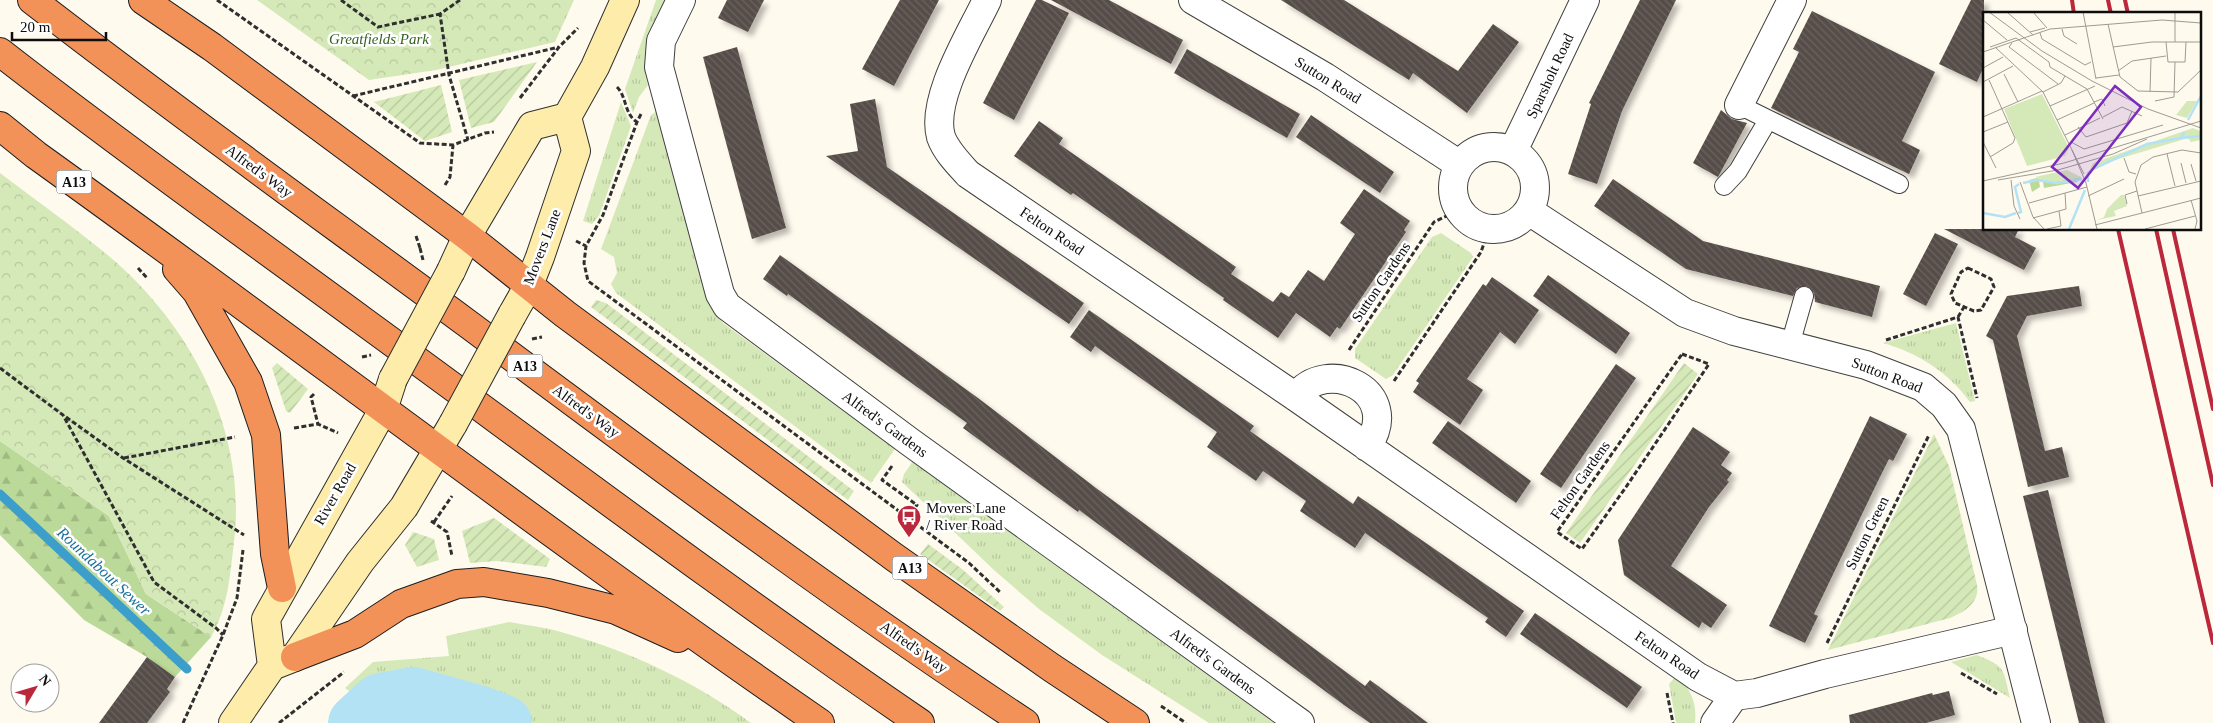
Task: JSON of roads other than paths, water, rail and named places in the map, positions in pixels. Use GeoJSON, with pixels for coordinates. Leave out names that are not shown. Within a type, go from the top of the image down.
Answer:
{"type":"FeatureCollection","features":[{"type":"Feature","properties":{"kind":"highway","name":"Alfred's Way"},"geometry":{"type":"LineString","coordinates":[[32,0],[225,146],[651,458],[863,611],[1025,723]]}},
{"type":"Feature","properties":{"kind":"highway","name":"A13"},"geometry":{"type":"LineString","coordinates":[[143,0],[212,46],[894,557],[1052,668],[1135,723]]}},
{"type":"Feature","properties":{"kind":"highway"},"geometry":{"type":"LineString","coordinates":[[0,52],[189,194],[543,453],[812,649],[920,723]]}},
{"type":"Feature","properties":{"kind":"highway","name":"A13"},"geometry":{"type":"LineString","coordinates":[[0,126],[36,155],[383,410],[732,662],[820,723]]}},
{"type":"Feature","properties":{"kind":"highway","name":"A13"},"geometry":{"type":"LineString","coordinates":[[150,237],[197,292],[248,382],[266,435],[275,554],[282,588]]}},
{"type":"Feature","properties":{"kind":"highway"},"geometry":{"type":"LineString","coordinates":[[284,661],[355,634],[401,604],[457,584],[484,582],[548,593],[616,610],[732,662]]}},
{"type":"Feature","properties":{"kind":"street"},"geometry":{"type":"LineString","coordinates":[[467,236],[532,126],[567,117],[595,67],[625,0]]}},
{"type":"Feature","properties":{"kind":"street","name":"Felton Road"},"geometry":{"type":"LineString","coordinates":[[987,0],[945,87],[940,110],[941,136],[951,155],[968,174],[1296,397],[1698,678],[1734,696]]}},
{"type":"Feature","properties":{"kind":"street","name":"Sutton Road"},"geometry":{"type":"LineString","coordinates":[[1193,0],[1325,77],[1460,165]]}},
{"type":"Feature","properties":{"kind":"street","name":"Sparsholt Road"},"geometry":{"type":"LineString","coordinates":[[1513,152],[1586,0]]}},
{"type":"Feature","properties":{"kind":"street"},"geometry":{"type":"LineString","coordinates":[[1739,105],[1792,0]]}},
{"type":"Feature","properties":{"kind":"street","name":"Alfred's Gardens"},"geometry":{"type":"LineString","coordinates":[[680,3],[661,41],[659,67],[720,294],[727,306],[918,448],[1300,723]]}},
{"type":"Feature","properties":{"kind":"street","name":"Movers Lane"},"geometry":{"type":"LineString","coordinates":[[438,450],[529,285],[540,257],[576,151],[567,117]]}},
{"type":"Feature","properties":{"kind":"street"},"geometry":{"type":"LineString","coordinates":[[1484,148],[1502,148],[1522,157],[1533,173],[1536,193],[1529,211],[1518,222],[1504,229],[1489,229],[1477,226],[1467,220],[1459,210],[1453,196],[1454,179],[1460,165],[1468,156],[1484,148]]}},
{"type":"Feature","properties":{"kind":"street","name":"Sutton Road"},"geometry":{"type":"LineString","coordinates":[[1529,211],[1685,313],[1734,331],[1866,365],[1923,387],[1944,405],[1961,429],[2033,711]]}},
{"type":"Feature","properties":{"kind":"street","name":"River Road"},"geometry":{"type":"LineString","coordinates":[[284,661],[266,619],[383,410],[393,379],[451,271],[467,236]]}},
{"type":"Feature","properties":{"kind":"street"},"geometry":{"type":"LineString","coordinates":[[1296,397],[1303,387],[1319,381],[1333,379],[1354,381],[1367,392],[1376,406],[1378,422],[1375,434],[1367,447]]}},
{"type":"Feature","properties":{"kind":"street"},"geometry":{"type":"LineString","coordinates":[[234,723],[404,507],[438,450]]}},
{"type":"Feature","properties":{"kind":"street"},"geometry":{"type":"LineString","coordinates":[[1715,723],[1734,696],[1757,693],[1825,674],[2013,630]]}},
{"type":"Feature","properties":{"kind":"lane"},"geometry":{"type":"LineString","coordinates":[[1739,105],[1899,184]]}},
{"type":"Feature","properties":{"kind":"lane"},"geometry":{"type":"LineString","coordinates":[[1724,186],[1738,170],[1768,120]]}},
{"type":"Feature","properties":{"kind":"lane"},"geometry":{"type":"LineString","coordinates":[[1790,345],[1804,296]]}},
{"type":"Feature","properties":{"kind":"waterway","name":"Roundabout Sewer"},"geometry":{"type":"LineString","coordinates":[[0,494],[187,669]]}},
{"type":"Feature","properties":{"kind":"waterway"},"geometry":{"type":"LineString","coordinates":[[356,723],[380,701],[413,695],[481,714],[504,723]]}},
{"type":"Feature","properties":{"kind":"railway"},"geometry":{"type":"LineString","coordinates":[[2072,0],[2074,12]]}},
{"type":"Feature","properties":{"kind":"railway"},"geometry":{"type":"LineString","coordinates":[[2108,0],[2111,12]]}},
{"type":"Feature","properties":{"kind":"railway"},"geometry":{"type":"LineString","coordinates":[[2125,0],[2128,12]]}},
{"type":"Feature","properties":{"kind":"railway"},"geometry":{"type":"LineString","coordinates":[[2118,230],[2213,643]]}},
{"type":"Feature","properties":{"kind":"railway"},"geometry":{"type":"LineString","coordinates":[[2156,230],[2213,485]]}},
{"type":"Feature","properties":{"kind":"railway"},"geometry":{"type":"LineString","coordinates":[[2173,230],[2213,409]]}},
{"type":"Feature","properties":{"kind":"place","name":"Movers Lane / River Road"},"geometry":{"type":"Point","coordinates":[909,538]}},
{"type":"Feature","properties":{"kind":"park label","name":"Greatfields Park"},"geometry":{"type":"Point","coordinates":[379,39]}}]}
